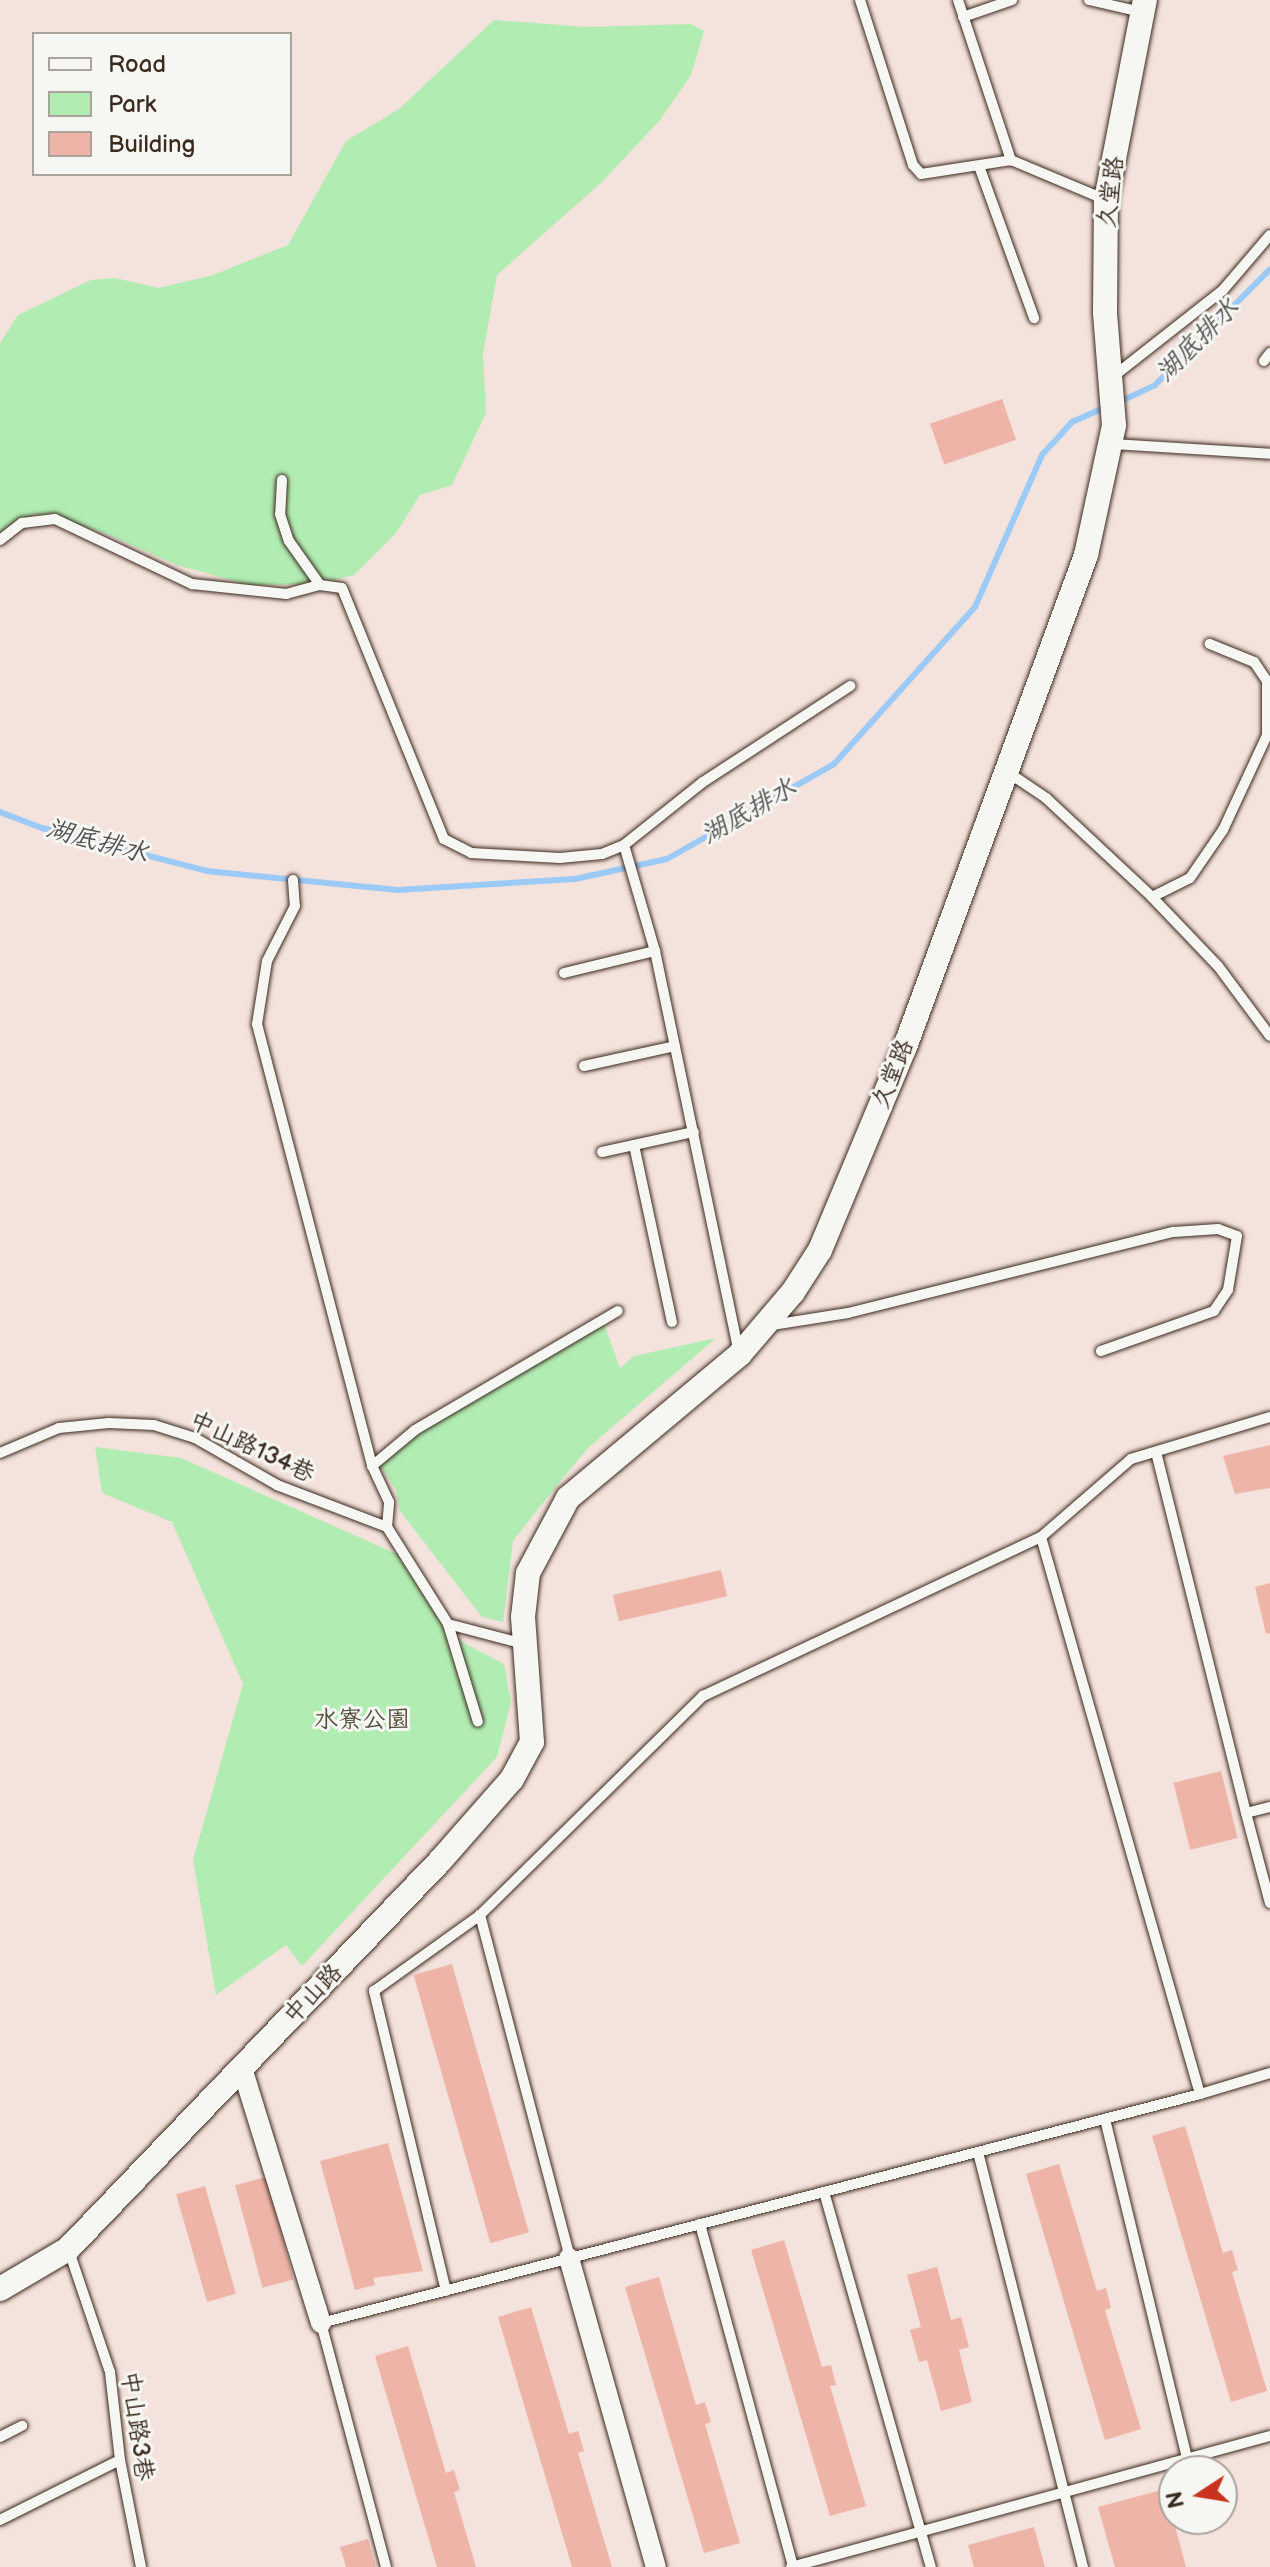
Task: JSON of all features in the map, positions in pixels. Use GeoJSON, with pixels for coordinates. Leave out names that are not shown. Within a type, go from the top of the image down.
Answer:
{"type":"FeatureCollection","features":[{"type":"Feature","properties":{"kind":"street","name":"久堂路"},"geometry":{"type":"LineString","coordinates":[[526,1645],[523,1617],[528,1573],[568,1498],[740,1354],[766,1325],[820,1250],[905,1047],[1009,773],[1086,555],[1113,434],[1109,383],[1106,200],[1143,6]]}},
{"type":"Feature","properties":{"kind":"street","name":"中山路"},"geometry":{"type":"LineString","coordinates":[[0,2289],[68,2249],[512,1779],[532,1742],[526,1645]]}},
{"type":"Feature","properties":{"kind":"street"},"geometry":{"type":"LineString","coordinates":[[242,2068],[321,2323]]}},
{"type":"Feature","properties":{"kind":"street"},"geometry":{"type":"LineString","coordinates":[[570,2258],[656,2567]]}},
{"type":"Feature","properties":{"kind":"lane"},"geometry":{"type":"LineString","coordinates":[[860,0],[913,165],[921,174],[1011,160],[1106,200]]}},
{"type":"Feature","properties":{"kind":"lane"},"geometry":{"type":"LineString","coordinates":[[958,0],[1011,160]]}},
{"type":"Feature","properties":{"kind":"lane"},"geometry":{"type":"LineString","coordinates":[[963,17],[1012,0]]}},
{"type":"Feature","properties":{"kind":"lane"},"geometry":{"type":"LineString","coordinates":[[1089,0],[1143,6]]}},
{"type":"Feature","properties":{"kind":"lane"},"geometry":{"type":"LineString","coordinates":[[979,166],[1034,318]]}},
{"type":"Feature","properties":{"kind":"lane"},"geometry":{"type":"LineString","coordinates":[[1109,383],[1223,290],[1270,235]]}},
{"type":"Feature","properties":{"kind":"lane"},"geometry":{"type":"LineString","coordinates":[[1113,434],[1270,454]]}},
{"type":"Feature","properties":{"kind":"lane"},"geometry":{"type":"LineString","coordinates":[[282,480],[280,514],[289,541],[320,585]]}},
{"type":"Feature","properties":{"kind":"lane"},"geometry":{"type":"LineString","coordinates":[[0,540],[22,523],[55,519],[192,584],[286,594],[320,585],[342,588],[444,839],[471,853],[560,858],[602,854],[624,845],[703,782],[850,686]]}},
{"type":"Feature","properties":{"kind":"lane"},"geometry":{"type":"LineString","coordinates":[[1152,897],[1190,878],[1223,830],[1267,735],[1267,681],[1254,662],[1210,644]]}},
{"type":"Feature","properties":{"kind":"lane"},"geometry":{"type":"LineString","coordinates":[[1009,773],[1046,798],[1152,897],[1218,966],[1270,1036]]}},
{"type":"Feature","properties":{"kind":"lane"},"geometry":{"type":"LineString","coordinates":[[624,845],[640,887],[655,951],[740,1354]]}},
{"type":"Feature","properties":{"kind":"lane"},"geometry":{"type":"LineString","coordinates":[[293,880],[295,906],[267,961],[257,1024],[372,1466],[389,1502],[387,1527],[448,1624],[478,1722]]}},
{"type":"Feature","properties":{"kind":"lane"},"geometry":{"type":"LineString","coordinates":[[564,973],[655,951]]}},
{"type":"Feature","properties":{"kind":"lane"},"geometry":{"type":"LineString","coordinates":[[584,1066],[675,1046]]}},
{"type":"Feature","properties":{"kind":"lane"},"geometry":{"type":"LineString","coordinates":[[602,1152],[694,1132]]}},
{"type":"Feature","properties":{"kind":"lane"},"geometry":{"type":"LineString","coordinates":[[634,1145],[672,1322]]}},
{"type":"Feature","properties":{"kind":"lane"},"geometry":{"type":"LineString","coordinates":[[766,1325],[848,1313],[1174,1232],[1218,1229],[1237,1236],[1228,1290],[1214,1311],[1101,1351]]}},
{"type":"Feature","properties":{"kind":"lane"},"geometry":{"type":"LineString","coordinates":[[372,1466],[415,1430],[618,1311]]}},
{"type":"Feature","properties":{"kind":"lane"},"geometry":{"type":"LineString","coordinates":[[446,2291],[374,1991],[480,1915],[703,1696],[1041,1537],[1131,1459],[1270,1417]]}},
{"type":"Feature","properties":{"kind":"lane","name":"中山路134巷"},"geometry":{"type":"LineString","coordinates":[[0,1453],[59,1428],[154,1425],[195,1438],[277,1485],[387,1527]]}},
{"type":"Feature","properties":{"kind":"lane"},"geometry":{"type":"LineString","coordinates":[[1156,1452],[1270,1903]]}},
{"type":"Feature","properties":{"kind":"lane"},"geometry":{"type":"LineString","coordinates":[[1041,1537],[1200,2094]]}},
{"type":"Feature","properties":{"kind":"lane"},"geometry":{"type":"LineString","coordinates":[[448,1624],[526,1645]]}},
{"type":"Feature","properties":{"kind":"lane"},"geometry":{"type":"LineString","coordinates":[[1246,1813],[1270,1807]]}},
{"type":"Feature","properties":{"kind":"lane"},"geometry":{"type":"LineString","coordinates":[[480,1915],[570,2258]]}},
{"type":"Feature","properties":{"kind":"lane"},"geometry":{"type":"LineString","coordinates":[[386,2567],[321,2323],[1200,2094],[1270,2073]]}},
{"type":"Feature","properties":{"kind":"lane"},"geometry":{"type":"LineString","coordinates":[[1105,2119],[1186,2455]]}},
{"type":"Feature","properties":{"kind":"lane"},"geometry":{"type":"LineString","coordinates":[[978,2152],[1083,2567]]}},
{"type":"Feature","properties":{"kind":"lane"},"geometry":{"type":"LineString","coordinates":[[824,2192],[931,2567]]}},
{"type":"Feature","properties":{"kind":"lane"},"geometry":{"type":"LineString","coordinates":[[700,2224],[792,2567],[1158,2466]]}},
{"type":"Feature","properties":{"kind":"lane","name":"中山路3巷"},"geometry":{"type":"LineString","coordinates":[[68,2249],[110,2372],[120,2460],[141,2567]]}},
{"type":"Feature","properties":{"kind":"lane"},"geometry":{"type":"LineString","coordinates":[[0,2437],[22,2426]]}},
{"type":"Feature","properties":{"kind":"lane"},"geometry":{"type":"LineString","coordinates":[[1198,2455],[1270,2436]]}},
{"type":"Feature","properties":{"kind":"lane"},"geometry":{"type":"LineString","coordinates":[[0,2520],[120,2460]]}},
{"type":"Feature","properties":{"kind":"green space"},"geometry":{"type":"Polygon","coordinates":[[[494,20],[587,27],[691,24],[704,31],[691,75],[660,120],[602,182],[497,275],[483,354],[486,413],[452,485],[420,495],[396,533],[354,575],[319,584],[249,585],[177,565],[102,532],[34,514],[0,533],[0,343],[18,315],[91,280],[115,278],[159,288],[213,275],[288,245],[346,141],[399,109],[494,20]]]}},
{"type":"Feature","properties":{"kind":"green space"},"geometry":{"type":"Polygon","coordinates":[[[603,1322],[620,1368],[634,1356],[716,1338],[588,1448],[513,1541],[503,1622],[482,1617],[400,1511],[396,1490],[379,1464],[421,1430],[603,1322]]]}},
{"type":"Feature","properties":{"kind":"green space","name":"水寮公園"},"geometry":{"type":"Polygon","coordinates":[[[95,1447],[181,1458],[399,1555],[462,1642],[504,1664],[511,1702],[497,1757],[302,1966],[286,1945],[216,1995],[193,1860],[243,1684],[172,1522],[102,1493],[95,1447]]]}},
{"type":"Feature","properties":{"kind":"building"},"geometry":{"type":"Polygon","coordinates":[[[1002,399],[1016,440],[944,464],[930,424],[1002,399]]]}},
{"type":"Feature","properties":{"kind":"building"},"geometry":{"type":"Polygon","coordinates":[[[1270,1445],[1270,1488],[1235,1494],[1223,1456],[1270,1445]]]}},
{"type":"Feature","properties":{"kind":"building"},"geometry":{"type":"Polygon","coordinates":[[[721,1570],[727,1596],[619,1621],[613,1595],[721,1570]]]}},
{"type":"Feature","properties":{"kind":"building"},"geometry":{"type":"Polygon","coordinates":[[[1270,1583],[1270,1633],[1266,1634],[1255,1587],[1270,1583]]]}},
{"type":"Feature","properties":{"kind":"building"},"geometry":{"type":"Polygon","coordinates":[[[1221,1771],[1238,1838],[1190,1850],[1173,1783],[1221,1771]]]}},
{"type":"Feature","properties":{"kind":"building"},"geometry":{"type":"Polygon","coordinates":[[[452,1964],[529,2232],[490,2243],[414,1975],[452,1964]]]}},
{"type":"Feature","properties":{"kind":"building"},"geometry":{"type":"Polygon","coordinates":[[[1185,2126],[1223,2253],[1232,2250],[1238,2270],[1232,2272],[1267,2391],[1231,2402],[1152,2136],[1185,2126]]]}},
{"type":"Feature","properties":{"kind":"building"},"geometry":{"type":"Polygon","coordinates":[[[388,2143],[423,2271],[373,2278],[375,2285],[355,2290],[320,2161],[388,2143]]]}},
{"type":"Feature","properties":{"kind":"building"},"geometry":{"type":"Polygon","coordinates":[[[1059,2164],[1097,2291],[1106,2288],[1111,2308],[1105,2310],[1141,2429],[1105,2440],[1026,2174],[1059,2164]]]}},
{"type":"Feature","properties":{"kind":"building"},"geometry":{"type":"Polygon","coordinates":[[[266,2177],[293,2279],[263,2288],[235,2185],[266,2177]]]}},
{"type":"Feature","properties":{"kind":"building"},"geometry":{"type":"Polygon","coordinates":[[[205,2186],[236,2294],[207,2302],[176,2194],[205,2186]]]}},
{"type":"Feature","properties":{"kind":"building"},"geometry":{"type":"Polygon","coordinates":[[[784,2240],[822,2367],[831,2365],[836,2385],[830,2386],[866,2506],[830,2516],[751,2250],[784,2240]]]}},
{"type":"Feature","properties":{"kind":"building"},"geometry":{"type":"Polygon","coordinates":[[[937,2267],[951,2320],[961,2317],[969,2347],[959,2350],[972,2402],[941,2411],[927,2360],[919,2362],[910,2330],[921,2327],[907,2275],[937,2267]]]}},
{"type":"Feature","properties":{"kind":"building"},"geometry":{"type":"Polygon","coordinates":[[[659,2277],[696,2405],[705,2402],[711,2422],[705,2424],[740,2543],[704,2553],[625,2287],[659,2277]]]}},
{"type":"Feature","properties":{"kind":"building"},"geometry":{"type":"Polygon","coordinates":[[[531,2307],[569,2434],[578,2431],[584,2451],[578,2453],[612,2567],[572,2567],[498,2317],[531,2307]]]}},
{"type":"Feature","properties":{"kind":"building"},"geometry":{"type":"Polygon","coordinates":[[[408,2346],[446,2473],[454,2470],[460,2490],[454,2492],[476,2567],[437,2567],[375,2356],[408,2346]]]}},
{"type":"Feature","properties":{"kind":"building"},"geometry":{"type":"Polygon","coordinates":[[[1158,2491],[1158,2535],[1177,2535],[1186,2567],[1115,2567],[1098,2507],[1158,2491]]]}},
{"type":"Feature","properties":{"kind":"building"},"geometry":{"type":"Polygon","coordinates":[[[1034,2527],[1045,2567],[974,2567],[968,2545],[1034,2527]]]}},
{"type":"Feature","properties":{"kind":"building"},"geometry":{"type":"Polygon","coordinates":[[[368,2539],[376,2567],[346,2567],[340,2547],[368,2539]]]}},
{"type":"Feature","properties":{"kind":"waterway","name":"湖底排水"},"geometry":{"type":"LineString","coordinates":[[1119,402],[1155,385],[1270,269]]}},
{"type":"Feature","properties":{"kind":"waterway","name":"湖底排水"},"geometry":{"type":"LineString","coordinates":[[0,812],[42,828],[207,871],[398,890],[575,879],[667,859],[834,764],[975,607],[1042,455],[1072,422],[1108,406]]}}]}
